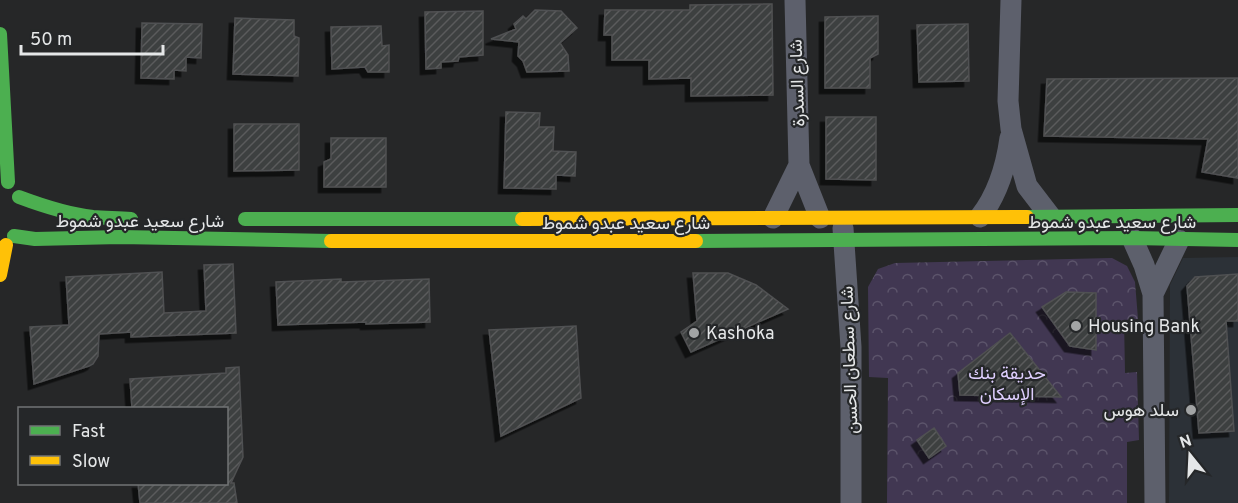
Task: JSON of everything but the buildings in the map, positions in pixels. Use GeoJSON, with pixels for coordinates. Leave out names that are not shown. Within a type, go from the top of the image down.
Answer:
{"type":"FeatureCollection","features":[{"type":"Feature","properties":{"kind":"main road"},"geometry":{"type":"LineString","coordinates":[[0,34],[4,179],[15,189],[22,207],[0,275]]}},
{"type":"Feature","properties":{"kind":"main road","name":"شارع سعيد عبدو شموط"},"geometry":{"type":"LineString","coordinates":[[19,197],[44,207],[92,217],[146,219]]}},
{"type":"Feature","properties":{"kind":"main road","name":"شارع سعيد عبدو شموط"},"geometry":{"type":"LineString","coordinates":[[228,219],[1238,215]]}},
{"type":"Feature","properties":{"kind":"main road","name":"شارع سعيد عبدو شموط"},"geometry":{"type":"LineString","coordinates":[[12,235],[35,239],[120,237],[352,241],[843,241],[1132,238],[1238,240]]}},
{"type":"Feature","properties":{"kind":"street","name":"شارع السدرة"},"geometry":{"type":"LineString","coordinates":[[795,0],[799,165],[820,218]]}},
{"type":"Feature","properties":{"kind":"street"},"geometry":{"type":"LineString","coordinates":[[1011,0],[1008,101],[1011,129],[1027,186],[1050,216]]}},
{"type":"Feature","properties":{"kind":"street"},"geometry":{"type":"LineString","coordinates":[[980,217],[994,196],[1003,174],[1011,129]]}},
{"type":"Feature","properties":{"kind":"street","name":"شارع السدرة"},"geometry":{"type":"LineString","coordinates":[[773,218],[799,165]]}},
{"type":"Feature","properties":{"kind":"street","name":"شارع سطعان الحسن"},"geometry":{"type":"LineString","coordinates":[[843,218],[851,347],[850,503]]}},
{"type":"Feature","properties":{"kind":"street"},"geometry":{"type":"LineString","coordinates":[[1132,238],[1153,294],[1155,503]]}},
{"type":"Feature","properties":{"kind":"street"},"geometry":{"type":"LineString","coordinates":[[1153,294],[1179,240]]}},
{"type":"Feature","properties":{"kind":"shaded area"},"geometry":{"type":"Polygon","coordinates":[[[1238,257],[1238,503],[1169,503],[1170,285],[1183,258],[1238,257]]]}},
{"type":"Feature","properties":{"kind":"green space","name":"حديقة بنك الإسكان"},"geometry":{"type":"Polygon","coordinates":[[[1112,258],[1127,266],[1135,282],[1138,319],[1124,320],[1125,373],[1137,372],[1139,440],[1127,442],[1127,503],[887,503],[888,378],[869,377],[868,287],[878,269],[895,263],[1112,258]]]}},
{"type":"Feature","properties":{"kind":"traffic: fast"},"geometry":{"type":"LineString","coordinates":[[0,34],[8,182]]}},
{"type":"Feature","properties":{"kind":"traffic: fast"},"geometry":{"type":"LineString","coordinates":[[19,197],[74,214],[131,219]]}},
{"type":"Feature","properties":{"kind":"traffic: fast"},"geometry":{"type":"LineString","coordinates":[[1027,217],[1238,215]]}},
{"type":"Feature","properties":{"kind":"traffic: fast"},"geometry":{"type":"LineString","coordinates":[[245,219],[522,219]]}},
{"type":"Feature","properties":{"kind":"traffic: fast"},"geometry":{"type":"LineString","coordinates":[[14,236],[35,239],[120,237],[331,241]]}},
{"type":"Feature","properties":{"kind":"traffic: fast"},"geometry":{"type":"LineString","coordinates":[[696,241],[1132,238],[1238,240]]}},
{"type":"Feature","properties":{"kind":"traffic: slow"},"geometry":{"type":"LineString","coordinates":[[522,219],[1027,217]]}},
{"type":"Feature","properties":{"kind":"traffic: slow"},"geometry":{"type":"LineString","coordinates":[[331,241],[696,241]]}},
{"type":"Feature","properties":{"kind":"traffic: slow"},"geometry":{"type":"LineString","coordinates":[[0,275],[6,245]]}},
{"type":"Feature","properties":{"kind":"place","name":"Housing Bank"},"geometry":{"type":"Point","coordinates":[1076,326]}},
{"type":"Feature","properties":{"kind":"place","name":"Kashoka"},"geometry":{"type":"Point","coordinates":[694,333]}},
{"type":"Feature","properties":{"kind":"place","name":"سلد هوس"},"geometry":{"type":"Point","coordinates":[1191,410]}}]}
